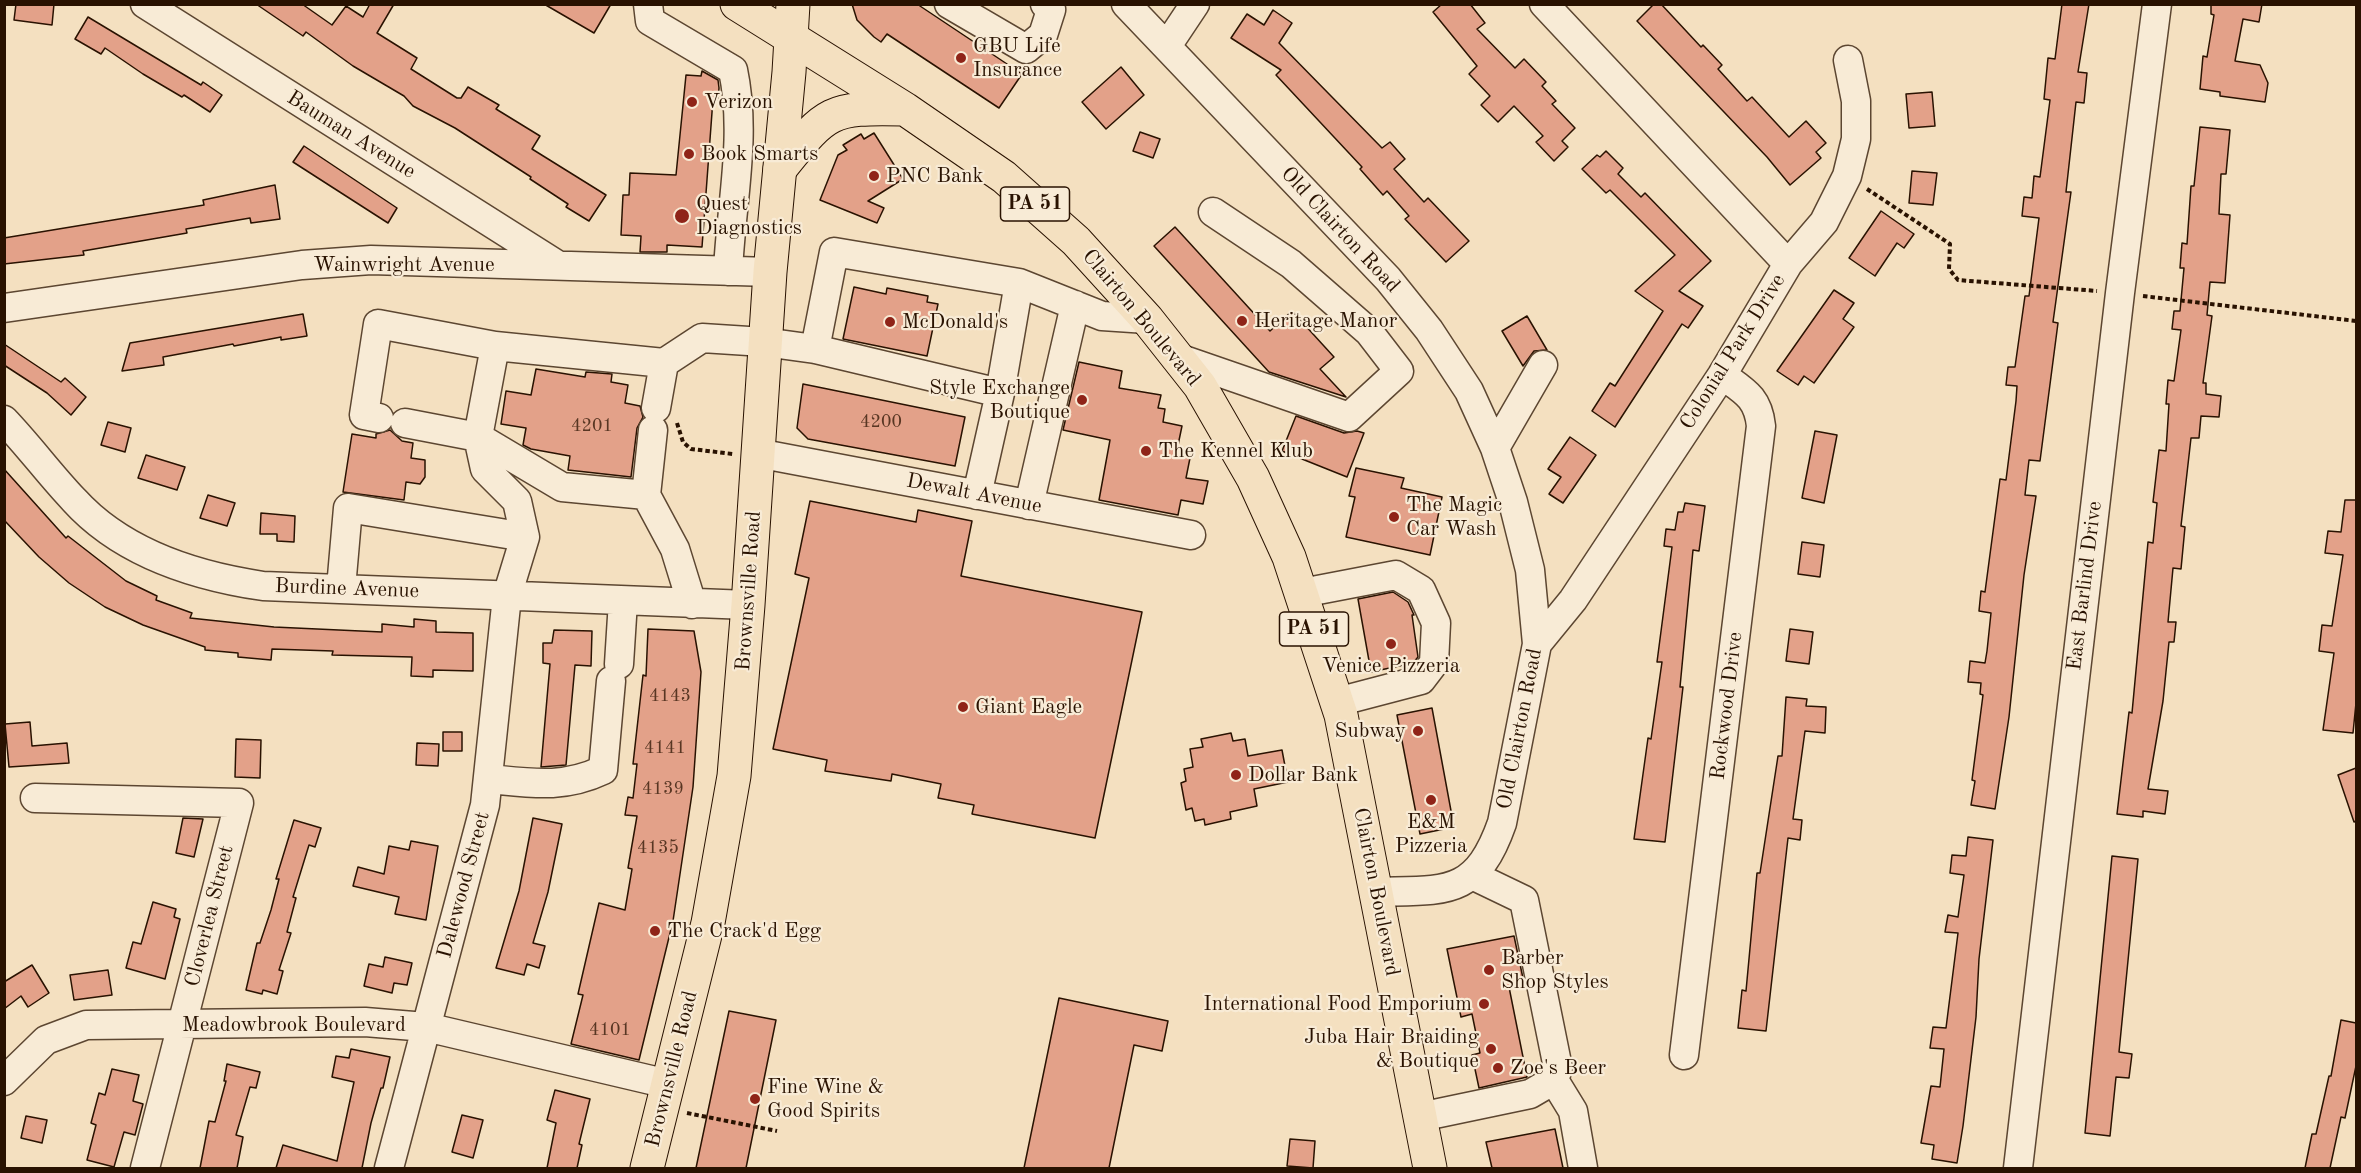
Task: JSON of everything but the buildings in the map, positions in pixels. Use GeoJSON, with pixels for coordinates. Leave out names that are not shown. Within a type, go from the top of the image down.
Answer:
{"type":"FeatureCollection","features":[{"type":"Feature","properties":{"kind":"main road","name":"Clairton Boulevard"},"geometry":{"type":"LineString","coordinates":[[737,4],[905,109],[1004,177],[1076,241],[1147,319],[1200,387],[1253,478],[1289,557],[1337,702],[1377,892],[1430,1168]]}},
{"type":"Feature","properties":{"kind":"main road","name":"Brownsville Road"},"geometry":{"type":"LineString","coordinates":[[647,1168],[708,923],[734,776],[748,604],[764,342],[793,4]]}},
{"type":"Feature","properties":{"kind":"main road"},"geometry":{"type":"LineString","coordinates":[[779,173],[813,127],[826,117],[856,107],[905,109]]}},
{"type":"Feature","properties":{"kind":"street","name":"Bauman Avenue"},"geometry":{"type":"LineString","coordinates":[[145,4],[558,265]]}},
{"type":"Feature","properties":{"kind":"street"},"geometry":{"type":"LineString","coordinates":[[648,4],[650,21],[733,70],[740,100],[728,271]]}},
{"type":"Feature","properties":{"kind":"street"},"geometry":{"type":"LineString","coordinates":[[949,4],[1026,49],[1043,35],[1051,10],[1044,4]]}},
{"type":"Feature","properties":{"kind":"street","name":"Old Clairton Road"},"geometry":{"type":"LineString","coordinates":[[1126,4],[1388,279],[1429,330],[1469,391],[1495,448],[1513,502],[1530,570],[1537,644],[1502,823],[1492,852],[1472,875],[1443,890],[1377,892]]}},
{"type":"Feature","properties":{"kind":"street"},"geometry":{"type":"LineString","coordinates":[[1167,46],[1195,4]]}},
{"type":"Feature","properties":{"kind":"street","name":"Colonial Park Drive"},"geometry":{"type":"LineString","coordinates":[[1537,644],[1573,600],[1722,375],[1788,264],[1544,4]]}},
{"type":"Feature","properties":{"kind":"street","name":"East Barlind Drive"},"geometry":{"type":"LineString","coordinates":[[2018,1168],[2120,293],[2157,4]]}},
{"type":"Feature","properties":{"kind":"street"},"geometry":{"type":"LineString","coordinates":[[1788,264],[1824,222],[1847,176],[1856,139],[1856,101],[1848,60]]}},
{"type":"Feature","properties":{"kind":"street"},"geometry":{"type":"LineString","coordinates":[[736,175],[779,173]]}},
{"type":"Feature","properties":{"kind":"street"},"geometry":{"type":"LineString","coordinates":[[1178,358],[1348,417],[1399,371],[1369,332],[1291,264],[1212,212]]}},
{"type":"Feature","properties":{"kind":"street"},"geometry":{"type":"LineString","coordinates":[[815,349],[834,252],[1019,283],[1102,316],[1147,319]]}},
{"type":"Feature","properties":{"kind":"street","name":"Wainwright Avenue"},"geometry":{"type":"LineString","coordinates":[[4,308],[302,265],[371,260],[770,272]]}},
{"type":"Feature","properties":{"kind":"street"},"geometry":{"type":"LineString","coordinates":[[977,495],[1000,393],[1019,283]]}},
{"type":"Feature","properties":{"kind":"street"},"geometry":{"type":"LineString","coordinates":[[1029,505],[1075,305]]}},
{"type":"Feature","properties":{"kind":"street"},"geometry":{"type":"LineString","coordinates":[[646,495],[562,487],[478,437],[364,415],[378,324],[495,346],[664,363],[702,338],[764,342],[815,349],[1000,393]]}},
{"type":"Feature","properties":{"kind":"street"},"geometry":{"type":"LineString","coordinates":[[341,588],[348,508],[525,537],[517,501],[485,469],[478,437],[495,346]]}},
{"type":"Feature","properties":{"kind":"street"},"geometry":{"type":"LineString","coordinates":[[664,363],[660,420],[646,495],[675,549],[692,604]]}},
{"type":"Feature","properties":{"kind":"street"},"geometry":{"type":"LineString","coordinates":[[1495,448],[1543,365]]}},
{"type":"Feature","properties":{"kind":"street","name":"Rockwood Drive"},"geometry":{"type":"LineString","coordinates":[[1684,1054],[1761,426],[1759,409],[1751,396],[1722,375]]}},
{"type":"Feature","properties":{"kind":"street","name":"Burdine Avenue"},"geometry":{"type":"LineString","coordinates":[[4,420],[75,502],[119,537],[167,562],[218,580],[263,586],[692,604],[748,604]]}},
{"type":"Feature","properties":{"kind":"street","name":"Dewalt Avenue"},"geometry":{"type":"LineString","coordinates":[[757,453],[1191,535]]}},
{"type":"Feature","properties":{"kind":"street","name":"Dalewood Street"},"geometry":{"type":"LineString","coordinates":[[389,1168],[485,805],[507,596],[525,537]]}},
{"type":"Feature","properties":{"kind":"street"},"geometry":{"type":"LineString","coordinates":[[1302,593],[1396,575],[1421,590],[1436,623],[1434,663],[1421,680],[1337,702]]}},
{"type":"Feature","properties":{"kind":"street"},"geometry":{"type":"LineString","coordinates":[[489,780],[563,784],[577,782],[603,770],[623,601]]}},
{"type":"Feature","properties":{"kind":"street","name":"Cloverlea Street"},"geometry":{"type":"LineString","coordinates":[[35,798],[239,803],[145,1168]]}},
{"type":"Feature","properties":{"kind":"street"},"geometry":{"type":"LineString","coordinates":[[1420,1117],[1530,1094],[1554,1080],[1558,1068],[1524,900],[1472,875]]}},
{"type":"Feature","properties":{"kind":"street","name":"Meadowbrook Boulevard"},"geometry":{"type":"LineString","coordinates":[[4,1081],[46,1040],[86,1025],[365,1022],[426,1027],[665,1096]]}},
{"type":"Feature","properties":{"kind":"street"},"geometry":{"type":"LineString","coordinates":[[1554,1080],[1573,1111],[1583,1168]]}},
{"type":"Feature","properties":{"kind":"path"},"geometry":{"type":"LineString","coordinates":[[1847,176],[1950,244],[1949,269],[1958,280],[2120,293],[2356,321]]}},
{"type":"Feature","properties":{"kind":"path"},"geometry":{"type":"LineString","coordinates":[[660,420],[679,423],[683,442],[691,449],[721,455],[757,453]]}},
{"type":"Feature","properties":{"kind":"path"},"geometry":{"type":"LineString","coordinates":[[665,1096],[777,1131]]}},
{"type":"Feature","properties":{"kind":"place","name":"GBU Life Insurance"},"geometry":{"type":"Point","coordinates":[961,58]}},
{"type":"Feature","properties":{"kind":"place","name":"Verizon"},"geometry":{"type":"Point","coordinates":[692,102]}},
{"type":"Feature","properties":{"kind":"place","name":"Book Smarts"},"geometry":{"type":"Point","coordinates":[689,154]}},
{"type":"Feature","properties":{"kind":"place","name":"PNC Bank"},"geometry":{"type":"Point","coordinates":[874,176]}},
{"type":"Feature","properties":{"kind":"place","name":"Quest Diagnostics"},"geometry":{"type":"Point","coordinates":[682,216]}},
{"type":"Feature","properties":{"kind":"place","name":"Heritage Manor"},"geometry":{"type":"Point","coordinates":[1242,321]}},
{"type":"Feature","properties":{"kind":"place","name":"McDonald's"},"geometry":{"type":"Point","coordinates":[890,322]}},
{"type":"Feature","properties":{"kind":"place","name":"Style Exchange Boutique"},"geometry":{"type":"Point","coordinates":[1082,400]}},
{"type":"Feature","properties":{"kind":"place","name":"The Kennel Klub"},"geometry":{"type":"Point","coordinates":[1146,451]}},
{"type":"Feature","properties":{"kind":"place","name":"The Magic Car Wash"},"geometry":{"type":"Point","coordinates":[1394,517]}},
{"type":"Feature","properties":{"kind":"place","name":"Venice Pizzeria"},"geometry":{"type":"Point","coordinates":[1391,644]}},
{"type":"Feature","properties":{"kind":"place","name":"Giant Eagle"},"geometry":{"type":"Point","coordinates":[963,707]}},
{"type":"Feature","properties":{"kind":"place","name":"Subway"},"geometry":{"type":"Point","coordinates":[1418,731]}},
{"type":"Feature","properties":{"kind":"place","name":"Dollar Bank"},"geometry":{"type":"Point","coordinates":[1236,775]}},
{"type":"Feature","properties":{"kind":"place","name":"E&M Pizzeria"},"geometry":{"type":"Point","coordinates":[1431,800]}},
{"type":"Feature","properties":{"kind":"place","name":"The Crack'd Egg"},"geometry":{"type":"Point","coordinates":[655,931]}},
{"type":"Feature","properties":{"kind":"place","name":"Barber Shop Styles"},"geometry":{"type":"Point","coordinates":[1489,970]}},
{"type":"Feature","properties":{"kind":"place","name":"International Food Emporium"},"geometry":{"type":"Point","coordinates":[1484,1004]}},
{"type":"Feature","properties":{"kind":"place","name":"Juba Hair Braiding & Boutique"},"geometry":{"type":"Point","coordinates":[1491,1049]}},
{"type":"Feature","properties":{"kind":"place","name":"Zoe's Beer"},"geometry":{"type":"Point","coordinates":[1498,1068]}},
{"type":"Feature","properties":{"kind":"place","name":"Fine Wine & Good Spirits"},"geometry":{"type":"Point","coordinates":[755,1099]}}]}
